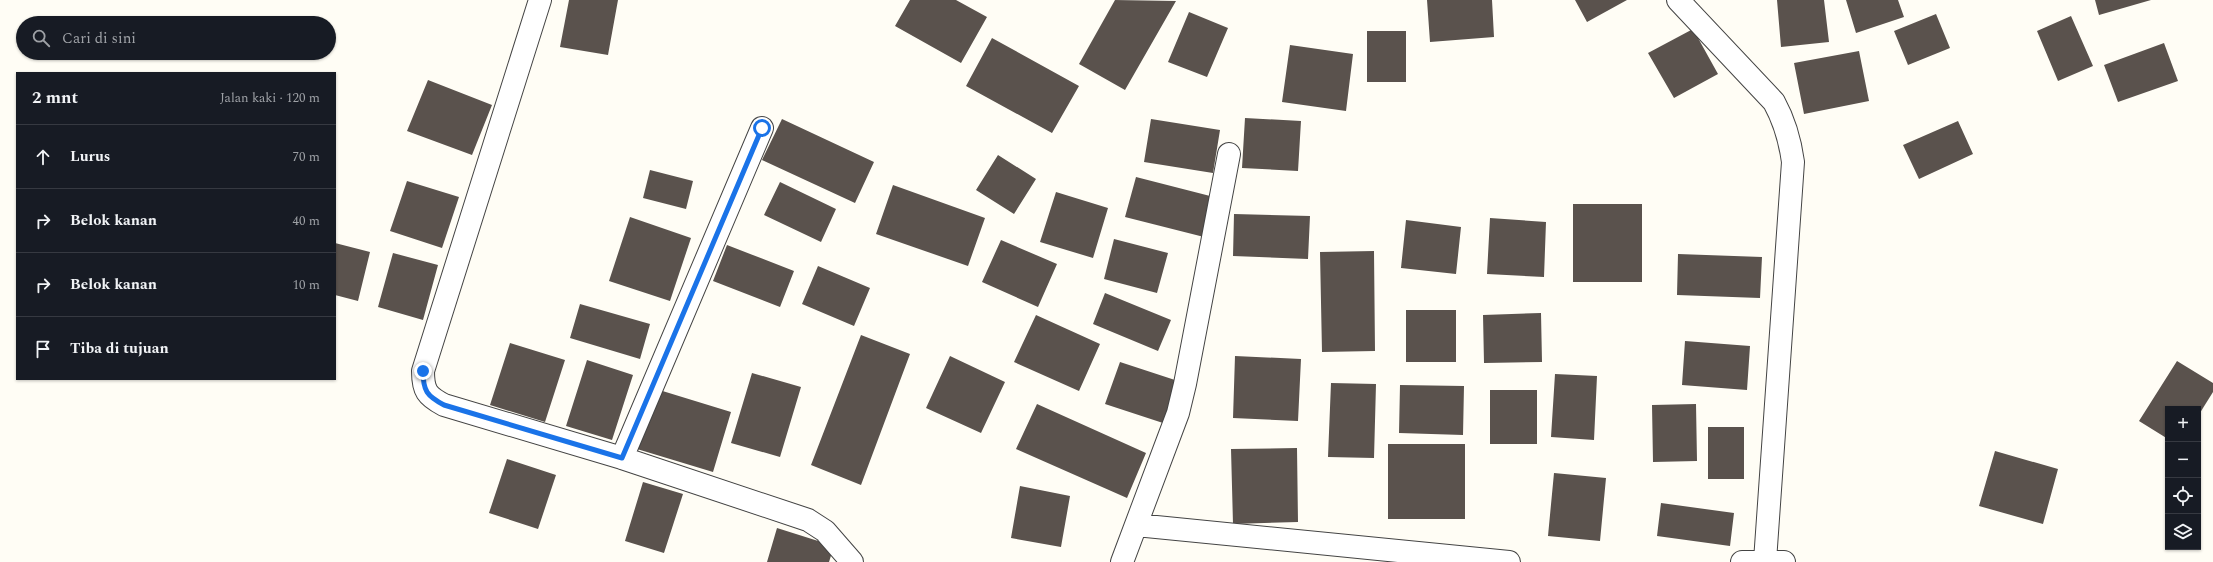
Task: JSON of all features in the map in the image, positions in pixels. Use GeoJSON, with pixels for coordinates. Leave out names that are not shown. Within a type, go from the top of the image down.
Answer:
{"type":"FeatureCollection","features":[{"type":"Feature","properties":{"kind":"street"},"geometry":{"type":"LineString","coordinates":[[540,0],[423,371],[423,385],[430,398],[444,405],[622,458],[816,524],[825,531],[852,562]]}},
{"type":"Feature","properties":{"kind":"street"},"geometry":{"type":"LineString","coordinates":[[1678,0],[1774,102],[1784,120],[1790,139],[1793,162],[1774,561],[1742,562]]}},
{"type":"Feature","properties":{"kind":"street"},"geometry":{"type":"LineString","coordinates":[[622,458],[762,128]]}},
{"type":"Feature","properties":{"kind":"street"},"geometry":{"type":"LineString","coordinates":[[1122,562],[1178,413],[1185,384],[1229,154]]}},
{"type":"Feature","properties":{"kind":"street"},"geometry":{"type":"LineString","coordinates":[[1136,525],[1509,562]]}},
{"type":"Feature","properties":{"kind":"building"},"geometry":{"type":"Polygon","coordinates":[[[569,0],[618,0],[608,55],[560,47],[569,0]]]}},
{"type":"Feature","properties":{"kind":"building"},"geometry":{"type":"Polygon","coordinates":[[[910,0],[956,0],[987,17],[961,63],[895,26],[910,0]]]}},
{"type":"Feature","properties":{"kind":"building"},"geometry":{"type":"Polygon","coordinates":[[[1115,0],[1176,1],[1125,90],[1079,64],[1115,0]]]}},
{"type":"Feature","properties":{"kind":"building"},"geometry":{"type":"Polygon","coordinates":[[[1427,0],[1492,0],[1494,37],[1430,42],[1427,0]]]}},
{"type":"Feature","properties":{"kind":"building"},"geometry":{"type":"Polygon","coordinates":[[[1575,0],[1627,0],[1587,22],[1575,0]]]}},
{"type":"Feature","properties":{"kind":"building"},"geometry":{"type":"Polygon","coordinates":[[[1777,0],[1824,0],[1829,42],[1781,47],[1777,0]]]}},
{"type":"Feature","properties":{"kind":"building"},"geometry":{"type":"Polygon","coordinates":[[[1846,0],[1898,0],[1904,17],[1856,33],[1846,0]]]}},
{"type":"Feature","properties":{"kind":"building"},"geometry":{"type":"Polygon","coordinates":[[[2095,0],[2151,0],[2099,15],[2095,0]]]}},
{"type":"Feature","properties":{"kind":"building"},"geometry":{"type":"Polygon","coordinates":[[[1189,12],[1228,28],[1207,77],[1168,62],[1189,12]]]}},
{"type":"Feature","properties":{"kind":"building"},"geometry":{"type":"Polygon","coordinates":[[[1936,14],[1950,48],[1908,65],[1894,31],[1936,14]]]}},
{"type":"Feature","properties":{"kind":"building"},"geometry":{"type":"Polygon","coordinates":[[[2071,16],[2093,66],[2058,81],[2037,31],[2071,16]]]}},
{"type":"Feature","properties":{"kind":"building"},"geometry":{"type":"Polygon","coordinates":[[[1693,29],[1718,74],[1674,98],[1648,53],[1693,29]]]}},
{"type":"Feature","properties":{"kind":"building"},"geometry":{"type":"Polygon","coordinates":[[[1367,31],[1406,31],[1406,82],[1367,82],[1367,31]]]}},
{"type":"Feature","properties":{"kind":"building"},"geometry":{"type":"Polygon","coordinates":[[[992,38],[1079,86],[1052,133],[966,86],[992,38]]]}},
{"type":"Feature","properties":{"kind":"building"},"geometry":{"type":"Polygon","coordinates":[[[2164,43],[2178,81],[2118,102],[2104,65],[2164,43]]]}},
{"type":"Feature","properties":{"kind":"building"},"geometry":{"type":"Polygon","coordinates":[[[1290,45],[1353,54],[1346,111],[1282,102],[1290,45]]]}},
{"type":"Feature","properties":{"kind":"building"},"geometry":{"type":"Polygon","coordinates":[[[1859,51],[1869,101],[1804,114],[1794,63],[1859,51]]]}},
{"type":"Feature","properties":{"kind":"building"},"geometry":{"type":"Polygon","coordinates":[[[428,80],[492,105],[472,155],[407,131],[428,80]]]}},
{"type":"Feature","properties":{"kind":"building"},"geometry":{"type":"Polygon","coordinates":[[[1245,118],[1301,121],[1298,171],[1242,168],[1245,118]]]}},
{"type":"Feature","properties":{"kind":"building"},"geometry":{"type":"Polygon","coordinates":[[[782,119],[874,162],[855,203],[762,160],[782,119]]]}},
{"type":"Feature","properties":{"kind":"building"},"geometry":{"type":"Polygon","coordinates":[[[1151,119],[1220,130],[1213,173],[1144,162],[1151,119]]]}},
{"type":"Feature","properties":{"kind":"building"},"geometry":{"type":"Polygon","coordinates":[[[1958,121],[1973,154],[1919,179],[1903,145],[1958,121]]]}},
{"type":"Feature","properties":{"kind":"building"},"geometry":{"type":"Polygon","coordinates":[[[998,155],[1036,179],[1014,214],[976,190],[998,155]]]}},
{"type":"Feature","properties":{"kind":"building"},"geometry":{"type":"Polygon","coordinates":[[[650,170],[693,181],[686,209],[643,198],[650,170]]]}},
{"type":"Feature","properties":{"kind":"building"},"geometry":{"type":"Polygon","coordinates":[[[1136,177],[1214,197],[1204,237],[1125,217],[1136,177]]]}},
{"type":"Feature","properties":{"kind":"building"},"geometry":{"type":"Polygon","coordinates":[[[407,181],[459,197],[442,248],[390,231],[407,181]]]}},
{"type":"Feature","properties":{"kind":"building"},"geometry":{"type":"Polygon","coordinates":[[[780,182],[836,209],[821,242],[764,215],[780,182]]]}},
{"type":"Feature","properties":{"kind":"building"},"geometry":{"type":"Polygon","coordinates":[[[893,185],[985,218],[968,266],[876,234],[893,185]]]}},
{"type":"Feature","properties":{"kind":"building"},"geometry":{"type":"Polygon","coordinates":[[[1056,192],[1108,208],[1093,258],[1040,242],[1056,192]]]}},
{"type":"Feature","properties":{"kind":"building"},"geometry":{"type":"Polygon","coordinates":[[[1573,204],[1642,204],[1642,282],[1573,282],[1573,204]]]}},
{"type":"Feature","properties":{"kind":"building"},"geometry":{"type":"Polygon","coordinates":[[[1234,214],[1310,216],[1308,259],[1233,256],[1234,214]]]}},
{"type":"Feature","properties":{"kind":"building"},"geometry":{"type":"Polygon","coordinates":[[[630,217],[691,238],[670,301],[609,281],[630,217]]]}},
{"type":"Feature","properties":{"kind":"building"},"geometry":{"type":"Polygon","coordinates":[[[1490,218],[1546,222],[1544,277],[1487,274],[1490,218]]]}},
{"type":"Feature","properties":{"kind":"building"},"geometry":{"type":"Polygon","coordinates":[[[1406,220],[1461,227],[1456,274],[1401,268],[1406,220]]]}},
{"type":"Feature","properties":{"kind":"building"},"geometry":{"type":"Polygon","coordinates":[[[1114,239],[1168,253],[1157,293],[1104,279],[1114,239]]]}},
{"type":"Feature","properties":{"kind":"building"},"geometry":{"type":"Polygon","coordinates":[[[1001,240],[1057,264],[1038,307],[982,282],[1001,240]]]}},
{"type":"Feature","properties":{"kind":"building"},"geometry":{"type":"Polygon","coordinates":[[[336,243],[370,252],[358,301],[336,295],[336,243]]]}},
{"type":"Feature","properties":{"kind":"building"},"geometry":{"type":"Polygon","coordinates":[[[727,245],[794,271],[780,307],[713,281],[727,245]]]}},
{"type":"Feature","properties":{"kind":"building"},"geometry":{"type":"Polygon","coordinates":[[[1374,251],[1375,351],[1322,352],[1320,252],[1374,251]]]}},
{"type":"Feature","properties":{"kind":"building"},"geometry":{"type":"Polygon","coordinates":[[[393,253],[438,265],[423,320],[378,307],[393,253]]]}},
{"type":"Feature","properties":{"kind":"building"},"geometry":{"type":"Polygon","coordinates":[[[1678,254],[1762,257],[1760,298],[1677,295],[1678,254]]]}},
{"type":"Feature","properties":{"kind":"building"},"geometry":{"type":"Polygon","coordinates":[[[818,266],[870,288],[854,326],[802,304],[818,266]]]}},
{"type":"Feature","properties":{"kind":"building"},"geometry":{"type":"Polygon","coordinates":[[[1105,293],[1171,320],[1158,351],[1093,324],[1105,293]]]}},
{"type":"Feature","properties":{"kind":"building"},"geometry":{"type":"Polygon","coordinates":[[[580,304],[650,324],[640,359],[570,338],[580,304]]]}},
{"type":"Feature","properties":{"kind":"building"},"geometry":{"type":"Polygon","coordinates":[[[1406,310],[1456,310],[1456,362],[1406,362],[1406,310]]]}},
{"type":"Feature","properties":{"kind":"building"},"geometry":{"type":"Polygon","coordinates":[[[1541,313],[1542,362],[1484,363],[1483,315],[1541,313]]]}},
{"type":"Feature","properties":{"kind":"building"},"geometry":{"type":"Polygon","coordinates":[[[1036,315],[1100,344],[1079,391],[1014,362],[1036,315]]]}},
{"type":"Feature","properties":{"kind":"building"},"geometry":{"type":"Polygon","coordinates":[[[861,335],[910,354],[861,485],[811,465],[861,335]]]}},
{"type":"Feature","properties":{"kind":"building"},"geometry":{"type":"Polygon","coordinates":[[[1685,341],[1750,346],[1747,390],[1682,385],[1685,341]]]}},
{"type":"Feature","properties":{"kind":"building"},"geometry":{"type":"Polygon","coordinates":[[[510,343],[565,360],[545,422],[490,405],[510,343]]]}},
{"type":"Feature","properties":{"kind":"building"},"geometry":{"type":"Polygon","coordinates":[[[950,356],[1005,382],[981,433],[926,408],[950,356]]]}},
{"type":"Feature","properties":{"kind":"building"},"geometry":{"type":"Polygon","coordinates":[[[1235,356],[1301,359],[1298,421],[1233,418],[1235,356]]]}},
{"type":"Feature","properties":{"kind":"building"},"geometry":{"type":"Polygon","coordinates":[[[587,360],[633,375],[612,440],[566,426],[587,360]]]}},
{"type":"Feature","properties":{"kind":"building"},"geometry":{"type":"Polygon","coordinates":[[[2177,361],[2213,383],[2213,392],[2201,411],[2201,406],[2165,406],[2165,437],[2139,421],[2177,361]]]}},
{"type":"Feature","properties":{"kind":"building"},"geometry":{"type":"Polygon","coordinates":[[[1120,362],[1178,381],[1163,423],[1105,404],[1120,362]]]}},
{"type":"Feature","properties":{"kind":"building"},"geometry":{"type":"Polygon","coordinates":[[[752,373],[801,387],[780,457],[731,443],[752,373]]]}},
{"type":"Feature","properties":{"kind":"building"},"geometry":{"type":"Polygon","coordinates":[[[1555,374],[1597,376],[1594,440],[1551,437],[1555,374]]]}},
{"type":"Feature","properties":{"kind":"building"},"geometry":{"type":"Polygon","coordinates":[[[1331,383],[1376,384],[1374,458],[1328,457],[1331,383]]]}},
{"type":"Feature","properties":{"kind":"building"},"geometry":{"type":"Polygon","coordinates":[[[1400,385],[1464,386],[1463,435],[1399,433],[1400,385]]]}},
{"type":"Feature","properties":{"kind":"building"},"geometry":{"type":"Polygon","coordinates":[[[656,389],[731,412],[713,472],[637,449],[656,389]]]}},
{"type":"Feature","properties":{"kind":"building"},"geometry":{"type":"Polygon","coordinates":[[[1490,390],[1537,390],[1537,444],[1490,444],[1490,390]]]}},
{"type":"Feature","properties":{"kind":"building"},"geometry":{"type":"Polygon","coordinates":[[[1037,404],[1146,453],[1127,498],[1016,449],[1037,404]]]}},
{"type":"Feature","properties":{"kind":"building"},"geometry":{"type":"Polygon","coordinates":[[[1696,404],[1697,461],[1653,462],[1652,405],[1696,404]]]}},
{"type":"Feature","properties":{"kind":"building"},"geometry":{"type":"Polygon","coordinates":[[[1708,427],[1744,427],[1744,479],[1708,479],[1708,427]]]}},
{"type":"Feature","properties":{"kind":"building"},"geometry":{"type":"Polygon","coordinates":[[[1388,444],[1465,444],[1465,519],[1388,519],[1388,444]]]}},
{"type":"Feature","properties":{"kind":"building"},"geometry":{"type":"Polygon","coordinates":[[[1297,448],[1298,522],[1233,524],[1231,449],[1297,448]]]}},
{"type":"Feature","properties":{"kind":"building"},"geometry":{"type":"Polygon","coordinates":[[[1995,451],[2058,469],[2043,524],[1979,506],[1995,451]]]}},
{"type":"Feature","properties":{"kind":"building"},"geometry":{"type":"Polygon","coordinates":[[[507,459],[556,475],[538,529],[489,513],[507,459]]]}},
{"type":"Feature","properties":{"kind":"building"},"geometry":{"type":"Polygon","coordinates":[[[1554,473],[1606,478],[1600,541],[1548,536],[1554,473]]]}},
{"type":"Feature","properties":{"kind":"building"},"geometry":{"type":"Polygon","coordinates":[[[643,482],[683,494],[664,553],[625,541],[643,482]]]}},
{"type":"Feature","properties":{"kind":"building"},"geometry":{"type":"Polygon","coordinates":[[[1020,486],[1070,496],[1061,547],[1011,538],[1020,486]]]}},
{"type":"Feature","properties":{"kind":"building"},"geometry":{"type":"Polygon","coordinates":[[[1661,503],[1734,513],[1730,546],[1657,536],[1661,503]]]}},
{"type":"Feature","properties":{"kind":"building"},"geometry":{"type":"Polygon","coordinates":[[[777,528],[834,546],[829,562],[767,562],[777,528]]]}},
{"type":"Feature","properties":{"kind":"route"},"geometry":{"type":"LineString","coordinates":[[423,371],[423,385],[430,398],[444,405],[622,458],[762,128]]}}]}
